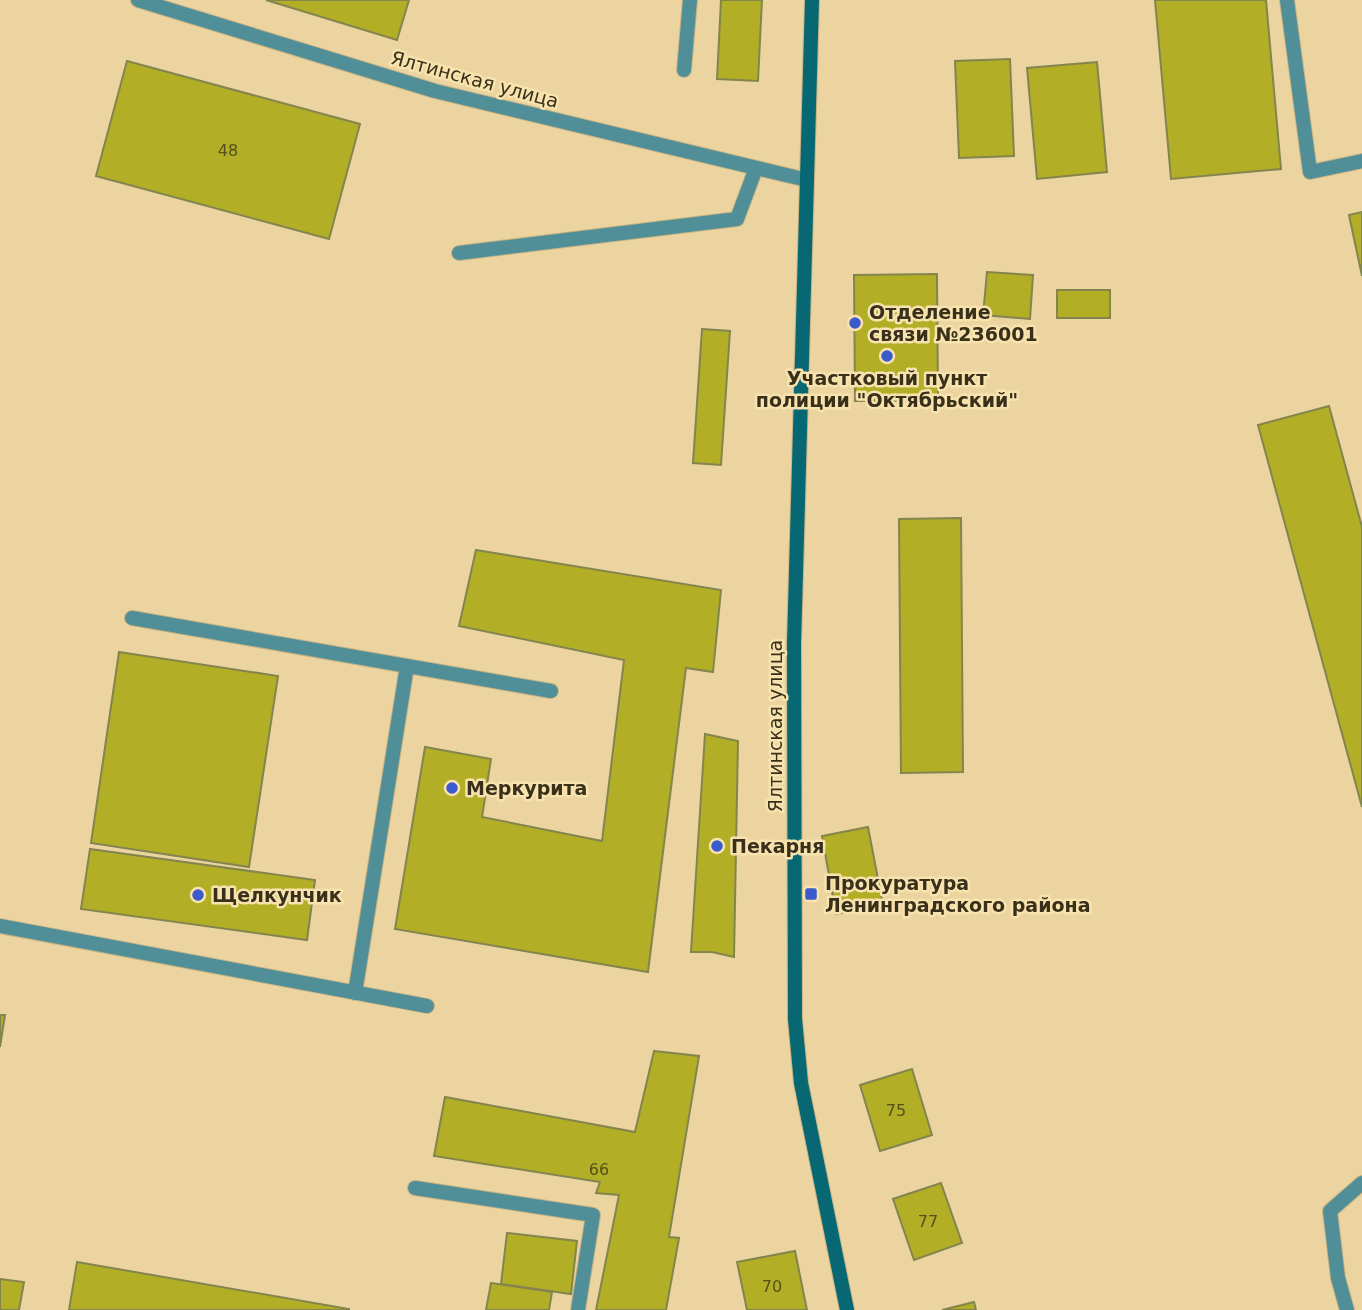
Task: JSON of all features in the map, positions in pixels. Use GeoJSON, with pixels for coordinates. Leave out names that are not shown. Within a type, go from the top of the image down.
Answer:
{"type":"FeatureCollection","features":[{"type":"Feature","properties":{"kind":"street","name":"Ялтинская улица"},"geometry":{"type":"LineString","coordinates":[[138,0],[435,91],[807,180]]}},
{"type":"Feature","properties":{"kind":"street"},"geometry":{"type":"LineString","coordinates":[[684,70],[690,0]]}},
{"type":"Feature","properties":{"kind":"street","name":"Ялтинская улица"},"geometry":{"type":"LineString","coordinates":[[812,0],[794,644],[795,1019],[801,1083],[846,1310]]}},
{"type":"Feature","properties":{"kind":"street"},"geometry":{"type":"LineString","coordinates":[[1287,0],[1310,173],[1362,161]]}},
{"type":"Feature","properties":{"kind":"street"},"geometry":{"type":"LineString","coordinates":[[459,253],[737,219],[756,168]]}},
{"type":"Feature","properties":{"kind":"street"},"geometry":{"type":"LineString","coordinates":[[132,618],[551,691]]}},
{"type":"Feature","properties":{"kind":"street"},"geometry":{"type":"LineString","coordinates":[[355,993],[407,666]]}},
{"type":"Feature","properties":{"kind":"street"},"geometry":{"type":"LineString","coordinates":[[0,926],[427,1006]]}},
{"type":"Feature","properties":{"kind":"street"},"geometry":{"type":"LineString","coordinates":[[1347,1310],[1338,1278],[1330,1211],[1362,1183]]}},
{"type":"Feature","properties":{"kind":"street"},"geometry":{"type":"LineString","coordinates":[[415,1188],[593,1215],[578,1310]]}},
{"type":"Feature","properties":{"kind":"building"},"geometry":{"type":"Polygon","coordinates":[[[266,0],[409,0],[397,40],[266,0]]]}},
{"type":"Feature","properties":{"kind":"building"},"geometry":{"type":"Polygon","coordinates":[[[721,0],[762,0],[758,81],[717,79],[721,0]]]}},
{"type":"Feature","properties":{"kind":"building"},"geometry":{"type":"Polygon","coordinates":[[[1155,0],[1266,0],[1281,169],[1171,179],[1155,0]]]}},
{"type":"Feature","properties":{"kind":"building"},"geometry":{"type":"Polygon","coordinates":[[[1010,59],[1014,156],[959,158],[955,61],[1010,59]]]}},
{"type":"Feature","properties":{"kind":"building"},"geometry":{"type":"Polygon","coordinates":[[[127,61],[360,124],[329,239],[96,176],[127,61]]]}},
{"type":"Feature","properties":{"kind":"building"},"geometry":{"type":"Polygon","coordinates":[[[1097,62],[1107,172],[1037,179],[1027,68],[1097,62]]]}},
{"type":"Feature","properties":{"kind":"building"},"geometry":{"type":"Polygon","coordinates":[[[1362,212],[1362,276],[1349,215],[1362,212]]]}},
{"type":"Feature","properties":{"kind":"building"},"geometry":{"type":"Polygon","coordinates":[[[987,272],[1033,275],[1030,319],[983,315],[987,272]]]}},
{"type":"Feature","properties":{"kind":"building"},"geometry":{"type":"Polygon","coordinates":[[[937,274],[938,400],[855,401],[854,275],[937,274]]]}},
{"type":"Feature","properties":{"kind":"building"},"geometry":{"type":"Polygon","coordinates":[[[1057,290],[1110,290],[1110,318],[1057,318],[1057,290]]]}},
{"type":"Feature","properties":{"kind":"building"},"geometry":{"type":"Polygon","coordinates":[[[702,329],[730,331],[721,465],[693,463],[702,329]]]}},
{"type":"Feature","properties":{"kind":"building"},"geometry":{"type":"Polygon","coordinates":[[[1329,406],[1362,527],[1362,807],[1258,425],[1329,406]]]}},
{"type":"Feature","properties":{"kind":"building"},"geometry":{"type":"Polygon","coordinates":[[[961,518],[963,772],[901,773],[899,519],[961,518]]]}},
{"type":"Feature","properties":{"kind":"building","name":"Меркурита"},"geometry":{"type":"Polygon","coordinates":[[[476,550],[721,590],[713,672],[686,668],[648,972],[395,929],[425,747],[491,759],[482,817],[602,841],[624,660],[459,626],[476,550]]]}},
{"type":"Feature","properties":{"kind":"building"},"geometry":{"type":"Polygon","coordinates":[[[119,652],[278,676],[249,867],[91,843],[119,652]]]}},
{"type":"Feature","properties":{"kind":"building","name":"Пекарня"},"geometry":{"type":"Polygon","coordinates":[[[705,734],[738,741],[734,957],[712,952],[691,952],[705,734]]]}},
{"type":"Feature","properties":{"kind":"building"},"geometry":{"type":"Polygon","coordinates":[[[868,827],[883,905],[836,914],[822,836],[868,827]]]}},
{"type":"Feature","properties":{"kind":"building","name":"Щелкунчик"},"geometry":{"type":"Polygon","coordinates":[[[90,849],[315,880],[307,940],[81,909],[90,849]]]}},
{"type":"Feature","properties":{"kind":"building"},"geometry":{"type":"Polygon","coordinates":[[[0,1015],[5,1015],[0,1047],[0,1015]]]}},
{"type":"Feature","properties":{"kind":"building"},"geometry":{"type":"Polygon","coordinates":[[[654,1051],[699,1056],[669,1237],[679,1238],[666,1310],[596,1310],[619,1195],[596,1193],[600,1182],[434,1156],[445,1097],[635,1132],[654,1051]]]}},
{"type":"Feature","properties":{"kind":"building"},"geometry":{"type":"Polygon","coordinates":[[[912,1069],[932,1135],[880,1151],[860,1085],[912,1069]]]}},
{"type":"Feature","properties":{"kind":"building"},"geometry":{"type":"Polygon","coordinates":[[[941,1183],[962,1243],[914,1260],[893,1199],[941,1183]]]}},
{"type":"Feature","properties":{"kind":"building"},"geometry":{"type":"Polygon","coordinates":[[[507,1233],[577,1241],[571,1294],[501,1284],[507,1233]]]}},
{"type":"Feature","properties":{"kind":"building"},"geometry":{"type":"Polygon","coordinates":[[[795,1251],[807,1310],[747,1310],[737,1262],[795,1251]]]}},
{"type":"Feature","properties":{"kind":"building"},"geometry":{"type":"Polygon","coordinates":[[[77,1262],[349,1309],[349,1310],[69,1310],[77,1262]]]}},
{"type":"Feature","properties":{"kind":"building"},"geometry":{"type":"Polygon","coordinates":[[[0,1279],[24,1282],[19,1310],[0,1310],[0,1279]]]}},
{"type":"Feature","properties":{"kind":"building"},"geometry":{"type":"Polygon","coordinates":[[[491,1283],[552,1292],[549,1310],[486,1310],[491,1283]]]}},
{"type":"Feature","properties":{"kind":"building"},"geometry":{"type":"Polygon","coordinates":[[[974,1302],[976,1310],[942,1310],[974,1302]]]}},
{"type":"Feature","properties":{"kind":"place","name":"Отделение связи №236001"},"geometry":{"type":"Point","coordinates":[855,323]}},
{"type":"Feature","properties":{"kind":"place","name":"Участковый пункт полиции \"Октябрьский\""},"geometry":{"type":"Point","coordinates":[887,356]}},
{"type":"Feature","properties":{"kind":"place","name":"Меркурита"},"geometry":{"type":"Point","coordinates":[452,788]}},
{"type":"Feature","properties":{"kind":"place","name":"Пекарня"},"geometry":{"type":"Point","coordinates":[717,846]}},
{"type":"Feature","properties":{"kind":"place","name":"Прокуратура Ленинградского района"},"geometry":{"type":"Point","coordinates":[811,894]}},
{"type":"Feature","properties":{"kind":"place","name":"Щелкунчик"},"geometry":{"type":"Point","coordinates":[198,895]}}]}
